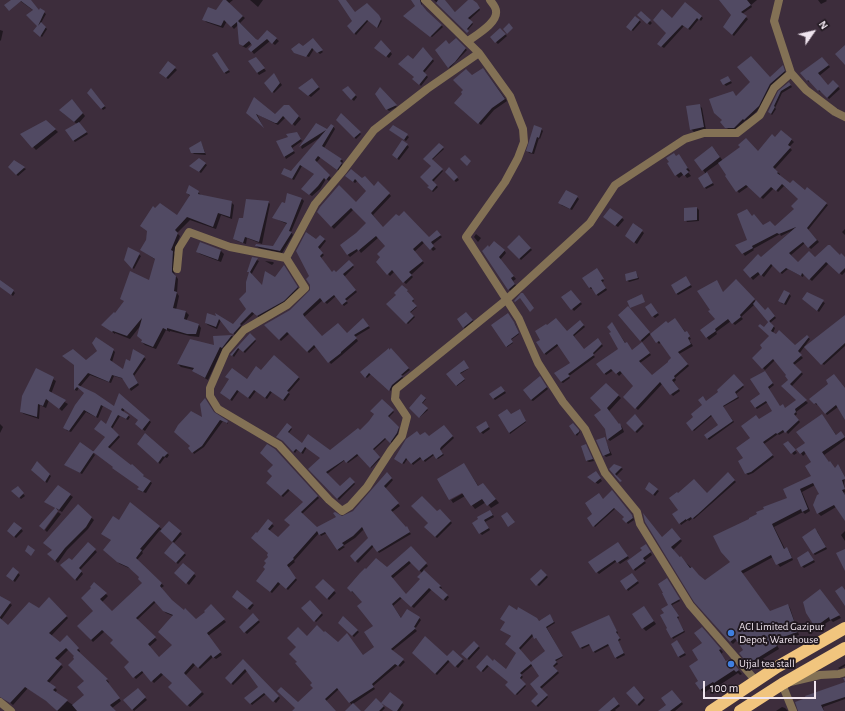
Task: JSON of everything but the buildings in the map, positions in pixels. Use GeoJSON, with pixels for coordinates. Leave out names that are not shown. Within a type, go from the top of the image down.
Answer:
{"type":"FeatureCollection","features":[{"type":"Feature","properties":{"kind":"highway"},"geometry":{"type":"LineString","coordinates":[[711,711],[777,666],[845,628]]}},
{"type":"Feature","properties":{"kind":"highway"},"geometry":{"type":"LineString","coordinates":[[740,711],[782,684],[845,648]]}},
{"type":"Feature","properties":{"kind":"street"},"geometry":{"type":"LineString","coordinates":[[425,0],[479,53],[510,96],[523,129],[524,142],[518,158],[505,182],[466,237],[519,319],[538,362],[563,402],[584,429],[605,473],[637,512],[640,524],[690,605],[756,681]]}},
{"type":"Feature","properties":{"kind":"street"},"geometry":{"type":"LineString","coordinates":[[468,41],[496,18],[496,11],[490,0]]}},
{"type":"Feature","properties":{"kind":"street"},"geometry":{"type":"LineString","coordinates":[[779,0],[774,21],[791,73],[806,90],[835,112],[845,116]]}},
{"type":"Feature","properties":{"kind":"street"},"geometry":{"type":"LineString","coordinates":[[286,258],[316,204],[374,130],[427,89],[479,53]]}},
{"type":"Feature","properties":{"kind":"street"},"geometry":{"type":"LineString","coordinates":[[177,269],[179,248],[189,232],[230,247],[286,258],[304,288],[287,305],[244,330],[226,351],[210,388],[210,396],[218,409],[279,445],[329,500],[342,511],[350,506],[367,487],[402,436],[407,417],[395,399],[396,389],[506,300],[590,223],[615,185],[685,139],[704,132],[738,133],[760,115],[774,88],[791,73]]}},
{"type":"Feature","properties":{"kind":"street"},"geometry":{"type":"LineString","coordinates":[[793,711],[782,684],[820,675],[839,674],[845,672]]}},
{"type":"Feature","properties":{"kind":"street"},"geometry":{"type":"LineString","coordinates":[[0,702],[11,711]]}},
{"type":"Feature","properties":{"kind":"place","name":"ACI Limited Gazipur Depot, Warehouse"},"geometry":{"type":"Point","coordinates":[731,633]}},
{"type":"Feature","properties":{"kind":"place","name":"Ujjal tea stall"},"geometry":{"type":"Point","coordinates":[731,664]}}]}
